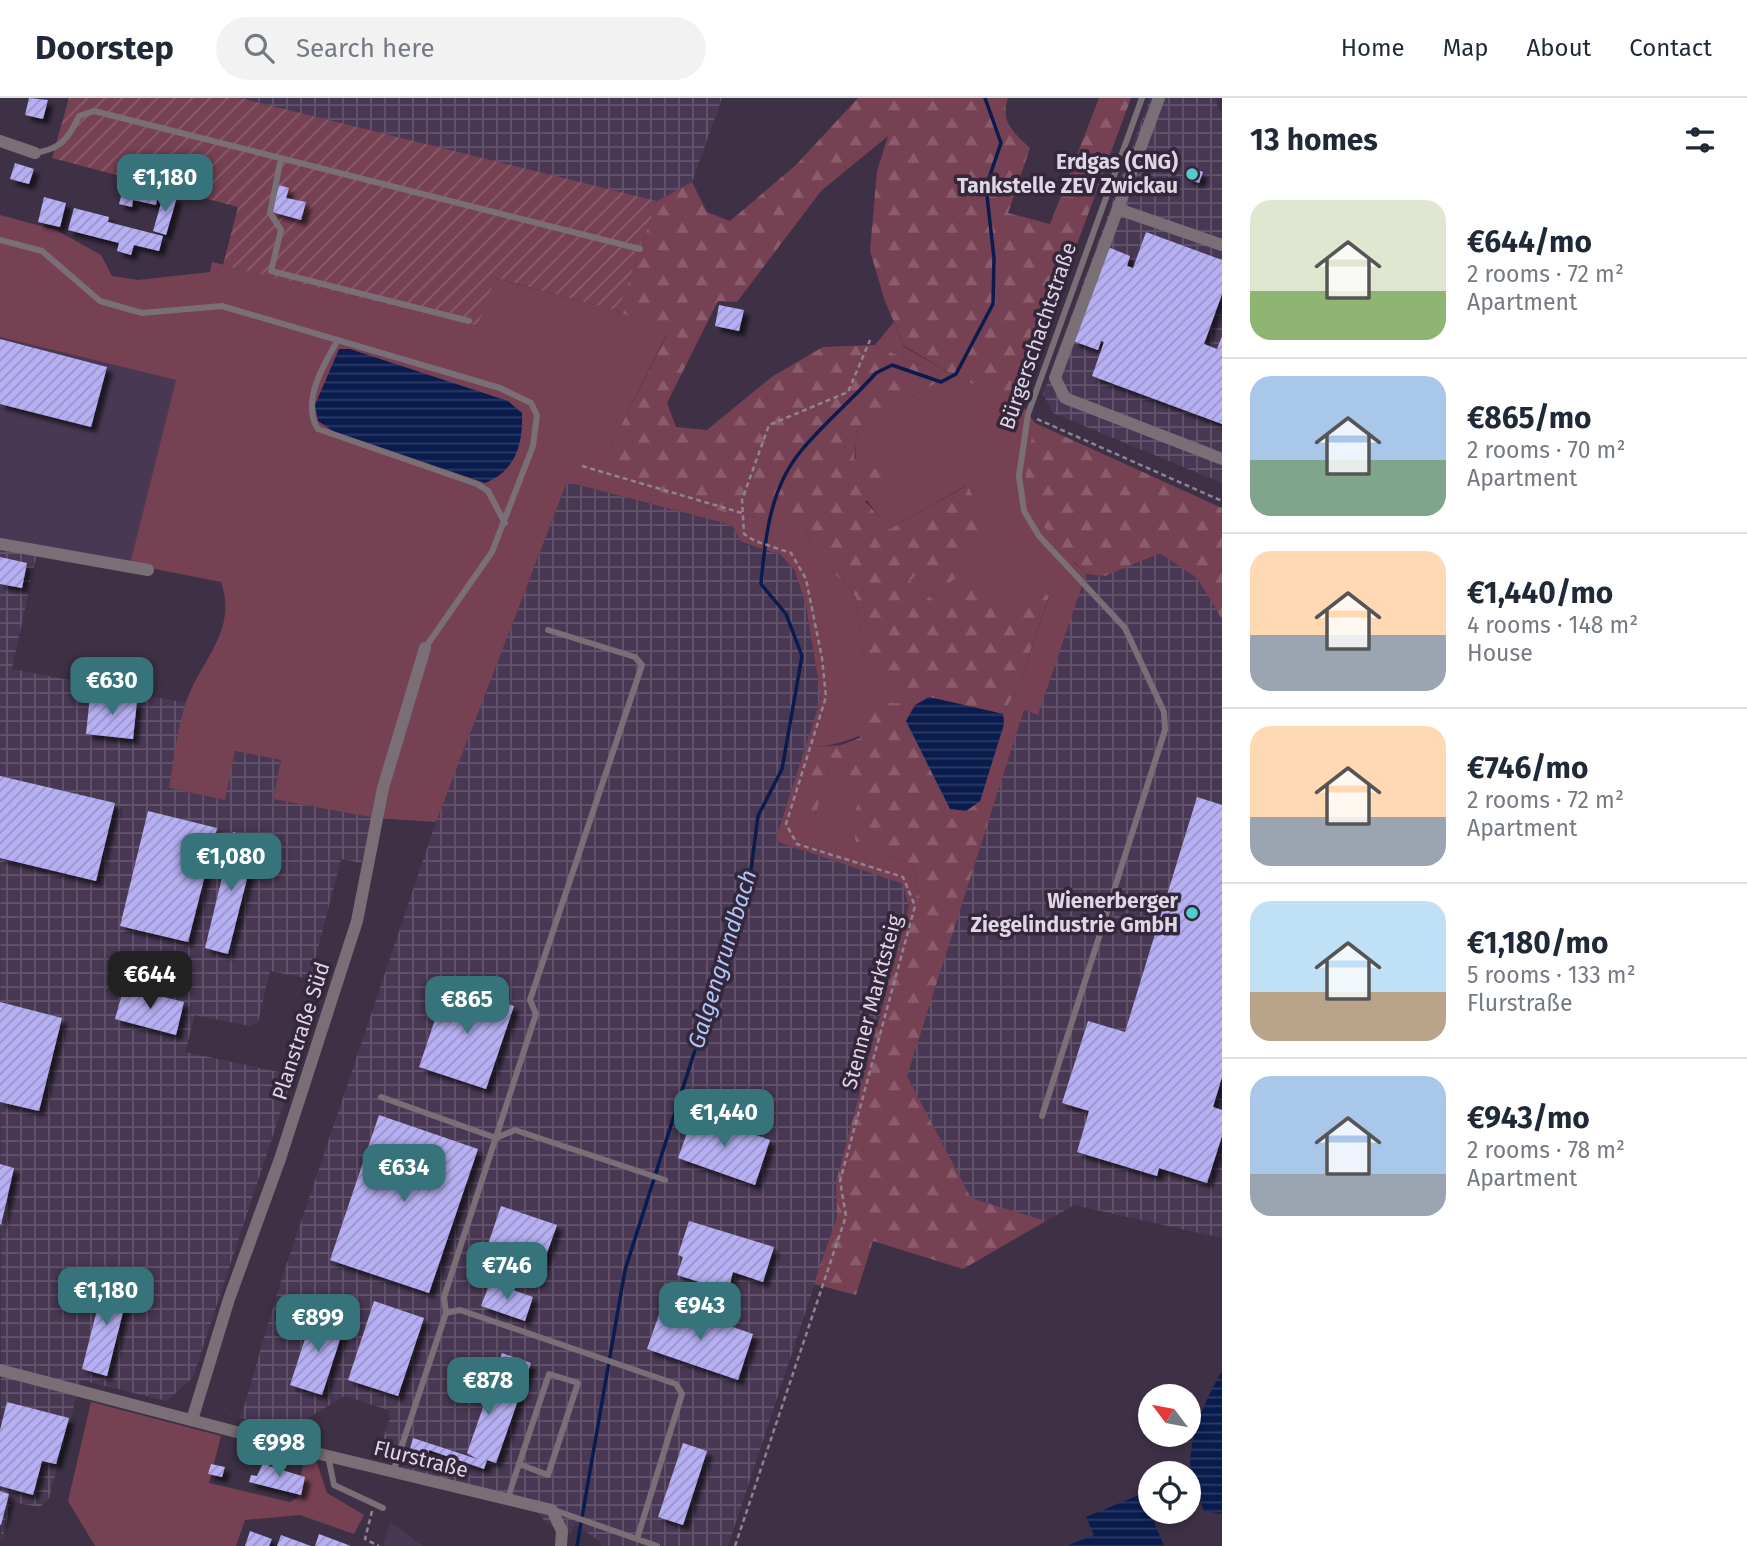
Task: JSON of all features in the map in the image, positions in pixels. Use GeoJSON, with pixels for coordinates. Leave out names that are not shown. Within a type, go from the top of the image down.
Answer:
{"type":"FeatureCollection","features":[{"type":"Feature","properties":{"kind":"street","name":"Bürgerschachtstraße"},"geometry":{"type":"LineString","coordinates":[[1159,98],[1055,378],[1065,398],[1222,459]]}},
{"type":"Feature","properties":{"kind":"street"},"geometry":{"type":"LineString","coordinates":[[0,141],[35,153]]}},
{"type":"Feature","properties":{"kind":"street"},"geometry":{"type":"LineString","coordinates":[[1118,209],[1222,245]]}},
{"type":"Feature","properties":{"kind":"street"},"geometry":{"type":"LineString","coordinates":[[0,544],[148,570]]}},
{"type":"Feature","properties":{"kind":"street","name":"Planstraße Süd"},"geometry":{"type":"LineString","coordinates":[[192,1420],[229,1299],[280,1159],[357,921],[383,788],[425,648]]}},
{"type":"Feature","properties":{"kind":"street","name":"Flurstraße"},"geometry":{"type":"LineString","coordinates":[[0,1370],[328,1456],[552,1510]]}},
{"type":"Feature","properties":{"kind":"street"},"geometry":{"type":"LineString","coordinates":[[552,1510],[562,1531],[561,1546]]}},
{"type":"Feature","properties":{"kind":"lane","name":"Bürgerschachtstraße"},"geometry":{"type":"LineString","coordinates":[[1042,1116],[1165,730],[1164,712],[1125,628],[1039,536],[1024,511],[1019,476],[1028,414],[1142,98]]}},
{"type":"Feature","properties":{"kind":"lane"},"geometry":{"type":"LineString","coordinates":[[35,153],[66,142],[79,116],[94,111],[640,248]]}},
{"type":"Feature","properties":{"kind":"lane"},"geometry":{"type":"LineString","coordinates":[[281,158],[270,213],[281,230],[271,271],[469,321]]}},
{"type":"Feature","properties":{"kind":"lane"},"geometry":{"type":"LineString","coordinates":[[0,240],[42,251],[100,301],[142,313],[222,306],[500,388],[531,403],[537,415],[537,429],[505,523],[492,552],[425,648]]}},
{"type":"Feature","properties":{"kind":"lane"},"geometry":{"type":"LineString","coordinates":[[338,340],[310,401],[310,417],[318,429],[477,484],[488,491],[505,523]]}},
{"type":"Feature","properties":{"kind":"lane"},"geometry":{"type":"LineString","coordinates":[[393,1472],[446,1313],[444,1297],[536,1014],[530,1000],[642,665],[635,657],[548,630]]}},
{"type":"Feature","properties":{"kind":"lane"},"geometry":{"type":"LineString","coordinates":[[381,1097],[496,1138],[515,1130],[664,1180]]}},
{"type":"Feature","properties":{"kind":"lane"},"geometry":{"type":"LineString","coordinates":[[446,1313],[460,1310],[676,1384],[682,1394],[637,1539]]}},
{"type":"Feature","properties":{"kind":"lane"},"geometry":{"type":"LineString","coordinates":[[508,1500],[519,1464],[549,1374],[578,1383],[548,1475],[519,1464]]}},
{"type":"Feature","properties":{"kind":"lane"},"geometry":{"type":"LineString","coordinates":[[328,1456],[334,1485],[383,1508]]}},
{"type":"Feature","properties":{"kind":"lane"},"geometry":{"type":"LineString","coordinates":[[552,1510],[657,1546]]}},
{"type":"Feature","properties":{"kind":"path"},"geometry":{"type":"LineString","coordinates":[[582,466],[742,513],[742,500],[769,425],[848,392],[870,340]]}},
{"type":"Feature","properties":{"kind":"path"},"geometry":{"type":"LineString","coordinates":[[1028,414],[1222,501]]}},
{"type":"Feature","properties":{"kind":"path","name":"Stenner Marktsteig"},"geometry":{"type":"LineString","coordinates":[[735,1546],[846,1216],[840,1181],[915,906],[903,877],[797,844],[786,824],[827,697],[822,658],[806,579],[790,553],[744,534],[742,513]]}},
{"type":"Feature","properties":{"kind":"path"},"geometry":{"type":"LineString","coordinates":[[374,1505],[365,1539],[379,1546]]}},
{"type":"Feature","properties":{"kind":"shaded area"},"geometry":{"type":"Polygon","coordinates":[[[240,98],[722,98],[692,182],[657,201],[240,98]]]}},
{"type":"Feature","properties":{"kind":"shaded area"},"geometry":{"type":"Polygon","coordinates":[[[1150,98],[1216,98],[1218,110],[1222,112],[1222,483],[1053,413],[1043,394],[1150,98]]]}},
{"type":"Feature","properties":{"kind":"shaded area"},"geometry":{"type":"Polygon","coordinates":[[[0,337],[176,380],[130,564],[0,538],[0,337]]]}},
{"type":"Feature","properties":{"kind":"shaded area"},"geometry":{"type":"Polygon","coordinates":[[[567,482],[732,525],[741,543],[781,555],[795,571],[806,606],[821,698],[775,841],[903,884],[909,907],[836,1182],[837,1217],[728,1546],[601,1546],[601,1542],[575,1524],[571,1533],[546,1523],[538,1512],[399,1479],[405,1456],[380,1448],[390,1418],[388,1410],[344,1396],[285,1432],[225,1413],[241,1417],[279,1287],[436,822],[567,482]]]}},
{"type":"Feature","properties":{"kind":"shaded area"},"geometry":{"type":"Polygon","coordinates":[[[0,538],[38,548],[12,669],[186,703],[169,788],[224,800],[235,751],[281,760],[273,799],[375,818],[361,863],[341,859],[310,979],[270,971],[258,1022],[250,1026],[195,1015],[185,1052],[293,1075],[193,1377],[167,1401],[81,1380],[49,1498],[40,1507],[12,1502],[1,1543],[0,538]]]}},
{"type":"Feature","properties":{"kind":"shaded area","name":"Wienerberger Ziegelindustrie GmbH"},"geometry":{"type":"Polygon","coordinates":[[[1160,552],[1197,578],[1222,619],[1222,1238],[1074,1205],[1046,1221],[971,1198],[907,1076],[1024,709],[1038,714],[1086,574],[1105,576],[1160,552]]]}},
{"type":"Feature","properties":{"kind":"shaded area"},"geometry":{"type":"Polygon","coordinates":[[[390,1522],[423,1546],[383,1546],[390,1522]]]}},
{"type":"Feature","properties":{"kind":"green space"},"geometry":{"type":"Polygon","coordinates":[[[69,98],[240,98],[657,201],[618,311],[495,278],[478,326],[223,265],[238,207],[52,158],[69,98]]]}},
{"type":"Feature","properties":{"kind":"green space"},"geometry":{"type":"Polygon","coordinates":[[[858,98],[1008,98],[1007,120],[1013,131],[1030,148],[1008,213],[1050,224],[1099,98],[1131,98],[1019,401],[962,380],[904,346],[885,301],[870,251],[877,171],[888,136],[821,191],[737,302],[718,301],[667,403],[676,427],[707,430],[773,376],[823,347],[875,345],[934,371],[940,381],[858,427],[854,459],[886,474],[885,499],[865,501],[890,529],[968,485],[986,532],[958,558],[964,572],[946,585],[922,568],[910,581],[937,603],[974,589],[1011,626],[1031,588],[1049,596],[1018,687],[1003,714],[929,697],[966,811],[980,801],[993,807],[907,1076],[971,1198],[1046,1221],[963,1269],[873,1241],[856,1295],[814,1284],[837,1217],[836,1182],[909,907],[918,894],[913,864],[889,857],[879,841],[856,842],[850,822],[859,802],[846,799],[841,763],[831,765],[815,816],[808,822],[798,814],[817,747],[841,745],[860,738],[856,721],[871,702],[913,704],[876,672],[863,653],[856,597],[814,551],[803,524],[730,514],[623,480],[606,455],[667,335],[618,311],[657,201],[692,182],[707,212],[730,221],[796,165],[858,98]]]}},
{"type":"Feature","properties":{"kind":"green space"},"geometry":{"type":"Polygon","coordinates":[[[0,215],[56,230],[101,255],[112,276],[138,280],[210,272],[212,262],[478,326],[494,278],[618,311],[667,334],[606,455],[624,480],[730,514],[803,524],[814,551],[856,597],[863,653],[876,672],[915,705],[856,737],[817,747],[815,816],[831,765],[841,762],[846,798],[859,802],[889,857],[913,864],[918,894],[909,907],[903,884],[775,841],[821,698],[806,606],[795,571],[781,555],[741,542],[732,525],[567,482],[436,822],[375,818],[273,799],[281,760],[235,751],[225,800],[169,788],[186,702],[216,644],[225,615],[221,582],[130,564],[176,380],[0,337],[0,215]]]}},
{"type":"Feature","properties":{"kind":"green space"},"geometry":{"type":"Polygon","coordinates":[[[894,322],[904,347],[962,380],[1019,401],[1035,423],[1026,478],[1074,563],[1086,574],[1038,715],[1024,710],[993,807],[980,801],[1004,724],[1003,714],[1018,687],[1049,597],[1011,627],[937,603],[909,581],[922,568],[958,558],[967,485],[890,529],[870,505],[859,483],[855,459],[858,427],[940,381],[934,371],[875,345],[894,322]]]}},
{"type":"Feature","properties":{"kind":"green space"},"geometry":{"type":"Polygon","coordinates":[[[1035,423],[1222,508],[1222,619],[1197,578],[1160,553],[1105,576],[1086,574],[1066,554],[1039,518],[1028,492],[1027,465],[1035,423]]]}},
{"type":"Feature","properties":{"kind":"green space"},"geometry":{"type":"Polygon","coordinates":[[[91,1402],[221,1436],[209,1483],[290,1502],[297,1498],[304,1459],[317,1463],[327,1493],[364,1515],[354,1534],[300,1515],[245,1520],[236,1546],[95,1546],[68,1501],[91,1402]]]}},
{"type":"Feature","properties":{"kind":"water"},"geometry":{"type":"Polygon","coordinates":[[[339,349],[350,349],[508,401],[522,413],[519,446],[511,464],[496,478],[485,483],[333,431],[318,421],[315,405],[339,349]]]}},
{"type":"Feature","properties":{"kind":"water"},"geometry":{"type":"Polygon","coordinates":[[[929,697],[1003,714],[1004,724],[980,801],[966,811],[950,809],[906,721],[915,705],[929,697]]]}},
{"type":"Feature","properties":{"kind":"water"},"geometry":{"type":"Polygon","coordinates":[[[1222,1371],[1222,1514],[1204,1511],[1201,1503],[1201,1461],[1190,1461],[1192,1447],[1201,1447],[1201,1415],[1222,1371]]]}},
{"type":"Feature","properties":{"kind":"water"},"geometry":{"type":"Polygon","coordinates":[[[1138,1495],[1138,1524],[1155,1524],[1164,1546],[1066,1546],[1094,1535],[1086,1517],[1138,1495]]]}},
{"type":"Feature","properties":{"kind":"building"},"geometry":{"type":"Polygon","coordinates":[[[29,98],[48,100],[43,119],[25,115],[29,98]]]}},
{"type":"Feature","properties":{"kind":"building"},"geometry":{"type":"Polygon","coordinates":[[[15,163],[34,169],[29,184],[10,179],[15,163]]]}},
{"type":"Feature","properties":{"kind":"building"},"geometry":{"type":"Polygon","coordinates":[[[1189,167],[1203,172],[1199,183],[1185,178],[1189,167]]]}},
{"type":"Feature","properties":{"kind":"building"},"geometry":{"type":"Polygon","coordinates":[[[124,184],[159,191],[156,205],[133,200],[132,207],[119,204],[124,184]]]}},
{"type":"Feature","properties":{"kind":"building"},"geometry":{"type":"Polygon","coordinates":[[[279,185],[289,188],[286,198],[306,202],[301,220],[272,212],[279,185]]]}},
{"type":"Feature","properties":{"kind":"building"},"geometry":{"type":"Polygon","coordinates":[[[164,193],[177,197],[166,235],[153,231],[164,193]]]}},
{"type":"Feature","properties":{"kind":"building"},"geometry":{"type":"Polygon","coordinates":[[[44,197],[66,203],[60,227],[38,222],[44,197]]]}},
{"type":"Feature","properties":{"kind":"building"},"geometry":{"type":"Polygon","coordinates":[[[74,208],[109,217],[108,222],[163,236],[159,251],[134,245],[131,255],[117,251],[119,243],[68,230],[74,208]]]}},
{"type":"Feature","properties":{"kind":"building"},"geometry":{"type":"Polygon","coordinates":[[[1146,232],[1222,260],[1222,294],[1204,344],[1217,349],[1222,336],[1222,424],[1092,376],[1104,342],[1101,341],[1098,350],[1073,341],[1108,247],[1130,256],[1127,266],[1133,268],[1146,232]]]}},
{"type":"Feature","properties":{"kind":"building"},"geometry":{"type":"Polygon","coordinates":[[[719,305],[744,310],[739,331],[715,326],[719,305]]]}},
{"type":"Feature","properties":{"kind":"building"},"geometry":{"type":"Polygon","coordinates":[[[0,339],[107,367],[91,427],[0,404],[0,339]]]}},
{"type":"Feature","properties":{"kind":"building"},"geometry":{"type":"Polygon","coordinates":[[[0,557],[27,563],[22,588],[0,584],[0,557]]]}},
{"type":"Feature","properties":{"kind":"building"},"geometry":{"type":"Polygon","coordinates":[[[90,696],[137,701],[133,739],[86,734],[90,696]]]}},
{"type":"Feature","properties":{"kind":"building"},"geometry":{"type":"Polygon","coordinates":[[[0,776],[115,803],[96,881],[0,858],[0,776]]]}},
{"type":"Feature","properties":{"kind":"building","name":"Wienerberger Ziegelindustrie GmbH"},"geometry":{"type":"Polygon","coordinates":[[[1197,797],[1222,805],[1222,1077],[1213,1107],[1222,1110],[1222,1136],[1207,1183],[1159,1168],[1157,1176],[1077,1152],[1089,1111],[1062,1103],[1088,1021],[1125,1032],[1197,797]]]}},
{"type":"Feature","properties":{"kind":"building"},"geometry":{"type":"Polygon","coordinates":[[[148,811],[217,828],[188,942],[120,926],[148,811]]]}},
{"type":"Feature","properties":{"kind":"building"},"geometry":{"type":"Polygon","coordinates":[[[233,832],[257,839],[228,954],[205,948],[233,832]]]}},
{"type":"Feature","properties":{"kind":"building"},"geometry":{"type":"Polygon","coordinates":[[[447,984],[514,1006],[486,1089],[419,1067],[447,984]]]}},
{"type":"Feature","properties":{"kind":"building"},"geometry":{"type":"Polygon","coordinates":[[[124,987],[184,1002],[176,1035],[115,1019],[124,987]]]}},
{"type":"Feature","properties":{"kind":"building"},"geometry":{"type":"Polygon","coordinates":[[[0,1002],[62,1018],[39,1111],[0,1102],[0,1002]]]}},
{"type":"Feature","properties":{"kind":"building"},"geometry":{"type":"Polygon","coordinates":[[[694,1113],[770,1140],[755,1185],[678,1158],[694,1113]]]}},
{"type":"Feature","properties":{"kind":"building"},"geometry":{"type":"Polygon","coordinates":[[[379,1115],[478,1149],[429,1293],[330,1260],[379,1115]]]}},
{"type":"Feature","properties":{"kind":"building"},"geometry":{"type":"Polygon","coordinates":[[[0,1164],[14,1168],[1,1225],[0,1224],[0,1164]]]}},
{"type":"Feature","properties":{"kind":"building"},"geometry":{"type":"Polygon","coordinates":[[[501,1206],[557,1225],[537,1281],[482,1262],[501,1206]]]}},
{"type":"Feature","properties":{"kind":"building"},"geometry":{"type":"Polygon","coordinates":[[[689,1221],[774,1247],[763,1282],[733,1272],[728,1291],[677,1275],[683,1257],[678,1255],[689,1221]]]}},
{"type":"Feature","properties":{"kind":"building"},"geometry":{"type":"Polygon","coordinates":[[[105,1278],[130,1284],[107,1376],[82,1369],[105,1278]]]}},
{"type":"Feature","properties":{"kind":"building"},"geometry":{"type":"Polygon","coordinates":[[[490,1282],[533,1297],[525,1321],[481,1306],[490,1282]]]}},
{"type":"Feature","properties":{"kind":"building"},"geometry":{"type":"Polygon","coordinates":[[[374,1301],[424,1318],[398,1396],[348,1380],[374,1301]]]}},
{"type":"Feature","properties":{"kind":"building"},"geometry":{"type":"Polygon","coordinates":[[[663,1303],[753,1334],[738,1380],[647,1349],[663,1303]]]}},
{"type":"Feature","properties":{"kind":"building"},"geometry":{"type":"Polygon","coordinates":[[[313,1314],[345,1324],[322,1395],[290,1385],[313,1314]]]}},
{"type":"Feature","properties":{"kind":"building"},"geometry":{"type":"Polygon","coordinates":[[[502,1353],[531,1363],[496,1463],[487,1460],[484,1469],[429,1450],[426,1461],[408,1456],[413,1438],[477,1459],[467,1453],[502,1353]]]}},
{"type":"Feature","properties":{"kind":"building"},"geometry":{"type":"Polygon","coordinates":[[[7,1402],[69,1418],[56,1464],[42,1461],[33,1495],[0,1486],[0,1430],[7,1402]]]}},
{"type":"Feature","properties":{"kind":"building"},"geometry":{"type":"Polygon","coordinates":[[[683,1443],[707,1451],[683,1525],[658,1517],[683,1443]]]}},
{"type":"Feature","properties":{"kind":"building"},"geometry":{"type":"Polygon","coordinates":[[[265,1459],[270,1462],[269,1466],[305,1477],[301,1495],[249,1482],[251,1475],[257,1476],[265,1459]]]}},
{"type":"Feature","properties":{"kind":"building"},"geometry":{"type":"Polygon","coordinates":[[[211,1464],[225,1467],[222,1477],[208,1474],[211,1464]]]}},
{"type":"Feature","properties":{"kind":"building"},"geometry":{"type":"Polygon","coordinates":[[[0,1491],[9,1494],[1,1525],[0,1525],[0,1491]]]}},
{"type":"Feature","properties":{"kind":"building"},"geometry":{"type":"Polygon","coordinates":[[[250,1531],[272,1539],[269,1546],[245,1546],[250,1531]]]}},
{"type":"Feature","properties":{"kind":"building"},"geometry":{"type":"Polygon","coordinates":[[[319,1534],[351,1546],[315,1546],[319,1534]]]}},
{"type":"Feature","properties":{"kind":"building"},"geometry":{"type":"Polygon","coordinates":[[[281,1535],[311,1546],[277,1546],[281,1535]]]}},
{"type":"Feature","properties":{"kind":"waterway","name":"Galgengrundbach"},"geometry":{"type":"LineString","coordinates":[[577,1546],[625,1270],[750,877],[758,816],[782,769],[802,656],[786,614],[761,584],[771,514],[782,481],[801,451],[876,373],[892,365],[941,382],[956,374],[993,304],[994,258],[986,187],[1001,143],[985,98]]}},
{"type":"Feature","properties":{"kind":"place","name":"Erdgas (CNG) Tankstelle ZEV Zwickau"},"geometry":{"type":"Point","coordinates":[1192,174]}},
{"type":"Feature","properties":{"kind":"place","name":"Wienerberger Ziegelindustrie GmbH"},"geometry":{"type":"Point","coordinates":[1192,913]}}]}
